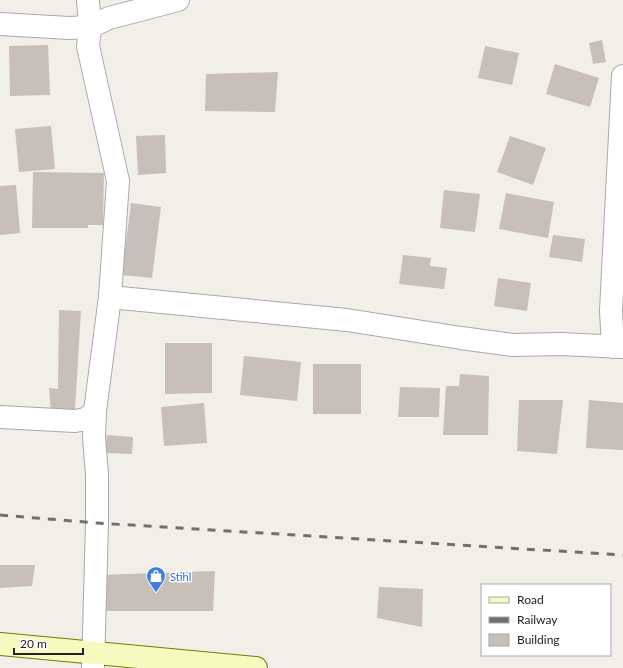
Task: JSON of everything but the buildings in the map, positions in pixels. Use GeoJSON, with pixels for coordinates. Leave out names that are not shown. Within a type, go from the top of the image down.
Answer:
{"type":"FeatureCollection","features":[{"type":"Feature","properties":{"kind":"main road"},"geometry":{"type":"LineString","coordinates":[[0,644],[93,660],[256,668]]}},
{"type":"Feature","properties":{"kind":"street"},"geometry":{"type":"LineString","coordinates":[[88,0],[90,27],[88,46],[118,181],[110,297],[95,411],[94,437],[97,475],[98,523],[93,660]]}},
{"type":"Feature","properties":{"kind":"street"},"geometry":{"type":"LineString","coordinates":[[0,24],[69,28],[90,27],[109,18],[178,0]]}},
{"type":"Feature","properties":{"kind":"street"},"geometry":{"type":"LineString","coordinates":[[110,297],[347,320],[513,345],[561,344],[618,347],[611,311],[623,76]]}},
{"type":"Feature","properties":{"kind":"street"},"geometry":{"type":"LineString","coordinates":[[0,417],[75,421],[86,419],[95,411]]}},
{"type":"Feature","properties":{"kind":"street"},"geometry":{"type":"LineString","coordinates":[[75,421],[94,437]]}},
{"type":"Feature","properties":{"kind":"railway"},"geometry":{"type":"LineString","coordinates":[[0,515],[97,523],[623,555]]}},
{"type":"Feature","properties":{"kind":"place","name":"Stihl"},"geometry":{"type":"Point","coordinates":[156,593]}}]}
